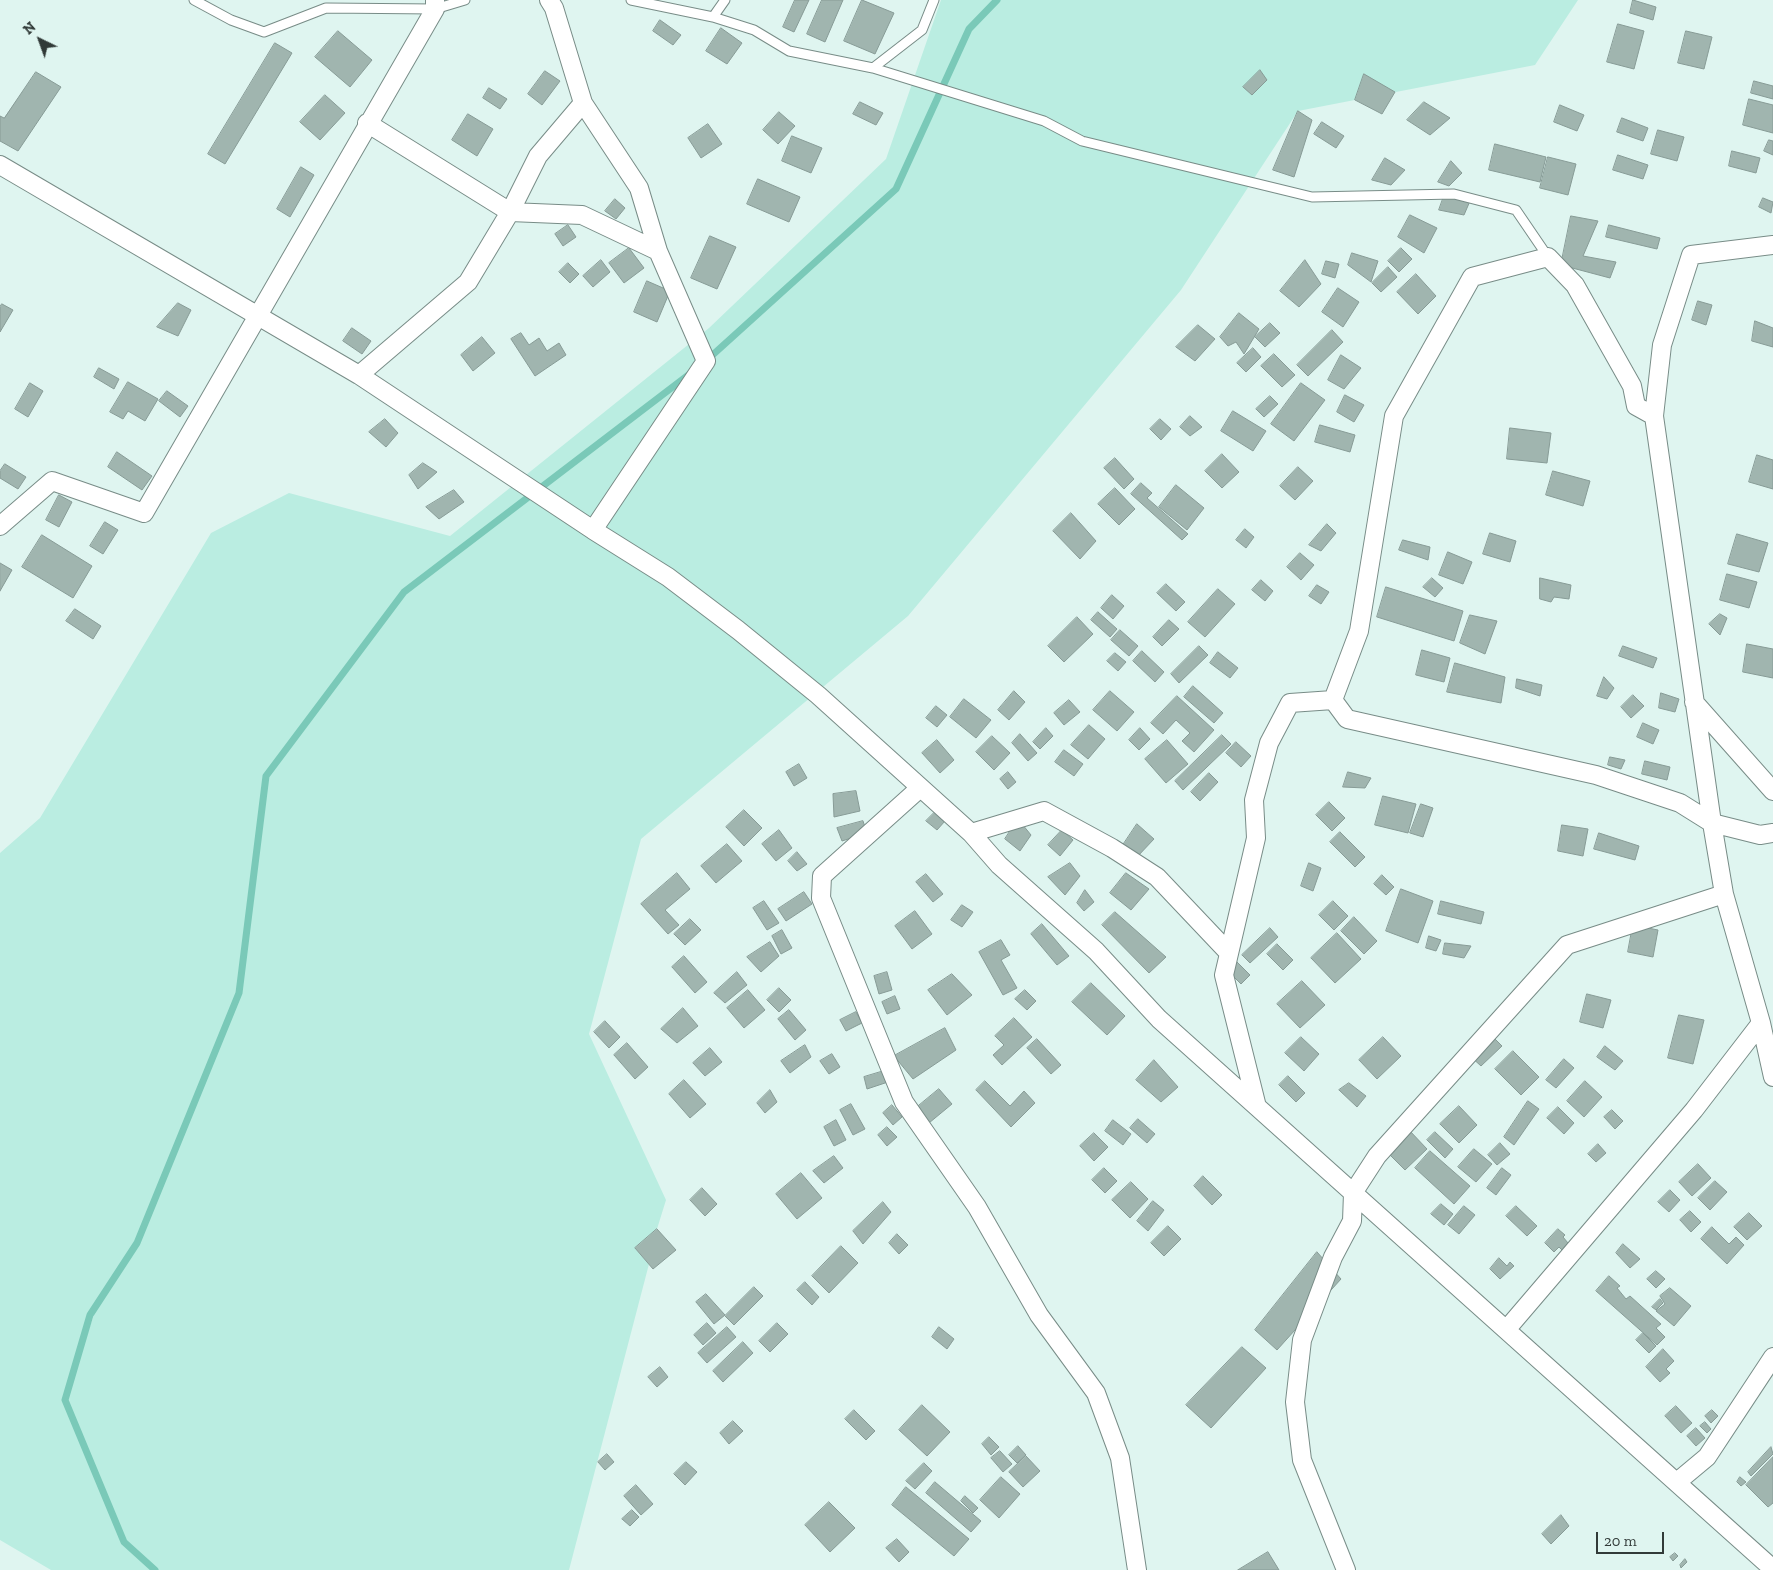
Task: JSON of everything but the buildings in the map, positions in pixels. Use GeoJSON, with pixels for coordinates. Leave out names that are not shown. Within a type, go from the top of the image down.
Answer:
{"type":"FeatureCollection","features":[{"type":"Feature","properties":{"kind":"street"},"geometry":{"type":"LineString","coordinates":[[549,0],[554,8],[583,104],[639,188],[658,250],[706,361],[593,530]]}},
{"type":"Feature","properties":{"kind":"street"},"geometry":{"type":"LineString","coordinates":[[0,526],[52,481],[144,513],[435,4]]}},
{"type":"Feature","properties":{"kind":"street"},"geometry":{"type":"LineString","coordinates":[[359,375],[468,282],[510,212],[538,156],[583,104]]}},
{"type":"Feature","properties":{"kind":"street"},"geometry":{"type":"LineString","coordinates":[[367,123],[510,212],[582,215],[658,250]]}},
{"type":"Feature","properties":{"kind":"street"},"geometry":{"type":"LineString","coordinates":[[0,165],[359,375],[593,530],[668,577],[738,630],[818,695],[970,833],[999,866],[1096,951],[1158,1019],[1773,1569]]}},
{"type":"Feature","properties":{"kind":"street"},"geometry":{"type":"LineString","coordinates":[[1773,245],[1691,255],[1662,345],[1654,416],[1694,702],[1724,894],[1761,1023],[1773,1077]]}},
{"type":"Feature","properties":{"kind":"street"},"geometry":{"type":"LineString","coordinates":[[1333,700],[1359,631],[1394,416],[1472,277],[1548,257],[1576,285],[1632,386],[1636,406],[1654,416]]}},
{"type":"Feature","properties":{"kind":"street"},"geometry":{"type":"LineString","coordinates":[[1333,700],[1347,719],[1596,775],[1680,803],[1712,823],[1760,835],[1773,833]]}},
{"type":"Feature","properties":{"kind":"street"},"geometry":{"type":"LineString","coordinates":[[1257,1107],[1224,974],[1256,838],[1254,800],[1269,743],[1290,703],[1333,700]]}},
{"type":"Feature","properties":{"kind":"street"},"geometry":{"type":"LineString","coordinates":[[1694,702],[1773,791]]}},
{"type":"Feature","properties":{"kind":"street"},"geometry":{"type":"LineString","coordinates":[[920,788],[822,876],[821,898],[904,1102],[977,1207],[1038,1315],[1096,1393],[1120,1458],[1137,1570]]}},
{"type":"Feature","properties":{"kind":"street"},"geometry":{"type":"LineString","coordinates":[[970,833],[1044,811],[1112,848],[1157,877],[1229,953]]}},
{"type":"Feature","properties":{"kind":"street"},"geometry":{"type":"LineString","coordinates":[[1346,1570],[1302,1460],[1295,1402],[1302,1340],[1333,1257],[1352,1221],[1354,1193],[1377,1156],[1567,945],[1724,894]]}},
{"type":"Feature","properties":{"kind":"street"},"geometry":{"type":"LineString","coordinates":[[1506,1330],[1694,1110],[1761,1023]]}},
{"type":"Feature","properties":{"kind":"street"},"geometry":{"type":"LineString","coordinates":[[1677,1482],[1707,1457],[1773,1357]]}},
{"type":"Feature","properties":{"kind":"lane"},"geometry":{"type":"LineString","coordinates":[[194,0],[231,20],[264,32],[326,8],[435,4],[464,0]]}},
{"type":"Feature","properties":{"kind":"lane"},"geometry":{"type":"LineString","coordinates":[[631,0],[713,17],[754,30],[789,50],[873,68],[1044,121],[1082,141],[1312,197],[1454,194],[1516,210],[1548,257]]}},
{"type":"Feature","properties":{"kind":"lane"},"geometry":{"type":"LineString","coordinates":[[713,17],[726,0]]}},
{"type":"Feature","properties":{"kind":"lane"},"geometry":{"type":"LineString","coordinates":[[873,68],[922,30],[934,0]]}},
{"type":"Feature","properties":{"kind":"green space"},"geometry":{"type":"Polygon","coordinates":[[[941,0],[1578,0],[1535,65],[1298,111],[1181,290],[908,616],[641,839],[589,1034],[666,1200],[657,1229],[635,1248],[649,1264],[569,1570],[51,1570],[0,1540],[0,853],[40,818],[211,533],[289,493],[450,536],[709,328],[886,159],[941,0]],[[97,1306],[90,1315],[71,1381],[97,1306]]]}},
{"type":"Feature","properties":{"kind":"waterway"},"geometry":{"type":"LineString","coordinates":[[707,360],[896,189],[969,29],[997,0]]}},
{"type":"Feature","properties":{"kind":"waterway"},"geometry":{"type":"LineString","coordinates":[[155,1570],[124,1542],[65,1400],[90,1315],[137,1243],[239,993],[266,776],[404,592],[691,373]]}}]}
